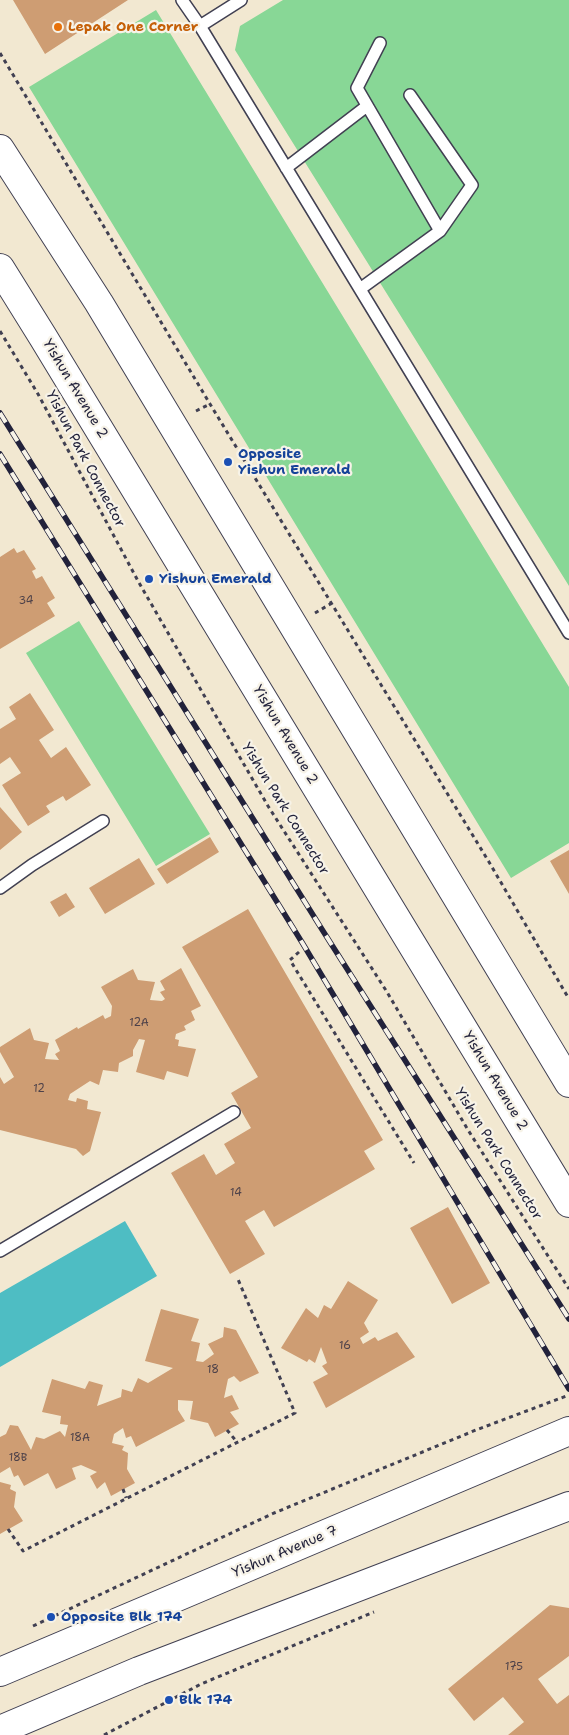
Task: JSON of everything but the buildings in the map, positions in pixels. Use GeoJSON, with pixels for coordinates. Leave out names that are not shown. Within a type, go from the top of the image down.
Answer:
{"type":"FeatureCollection","features":[{"type":"Feature","properties":{"kind":"main road"},"geometry":{"type":"LineString","coordinates":[[0,150],[99,304],[569,1083]]}},
{"type":"Feature","properties":{"kind":"main road","name":"Yishun Avenue 2"},"geometry":{"type":"LineString","coordinates":[[0,268],[569,1203]]}},
{"type":"Feature","properties":{"kind":"main road","name":"Yishun Avenue 7"},"geometry":{"type":"LineString","coordinates":[[0,1672],[569,1431]]}},
{"type":"Feature","properties":{"kind":"main road"},"geometry":{"type":"LineString","coordinates":[[0,1730],[139,1671],[569,1506]]}},
{"type":"Feature","properties":{"kind":"lane"},"geometry":{"type":"LineString","coordinates":[[182,0],[200,26],[569,634]]}},
{"type":"Feature","properties":{"kind":"lane"},"geometry":{"type":"LineString","coordinates":[[200,26],[241,0]]}},
{"type":"Feature","properties":{"kind":"lane"},"geometry":{"type":"LineString","coordinates":[[380,43],[356,88],[440,231]]}},
{"type":"Feature","properties":{"kind":"lane"},"geometry":{"type":"LineString","coordinates":[[360,289],[440,231],[472,185],[410,96]]}},
{"type":"Feature","properties":{"kind":"lane"},"geometry":{"type":"LineString","coordinates":[[286,168],[367,106]]}},
{"type":"Feature","properties":{"kind":"lane"},"geometry":{"type":"LineString","coordinates":[[0,888],[32,865],[103,821]]}},
{"type":"Feature","properties":{"kind":"lane"},"geometry":{"type":"LineString","coordinates":[[0,1251],[234,1112]]}},
{"type":"Feature","properties":{"kind":"path"},"geometry":{"type":"LineString","coordinates":[[0,53],[210,404],[494,871],[569,999]]}},
{"type":"Feature","properties":{"kind":"path","name":"Yishun Park Connector"},"geometry":{"type":"LineString","coordinates":[[0,331],[38,394],[138,581],[268,806],[387,992],[468,1130],[569,1289]]}},
{"type":"Feature","properties":{"kind":"path"},"geometry":{"type":"LineString","coordinates":[[299,952],[290,960],[414,1163]]}},
{"type":"Feature","properties":{"kind":"path"},"geometry":{"type":"LineString","coordinates":[[8,1529],[23,1551],[294,1413],[237,1277]]}},
{"type":"Feature","properties":{"kind":"path"},"geometry":{"type":"LineString","coordinates":[[25,1630],[274,1513],[476,1430],[569,1395]]}},
{"type":"Feature","properties":{"kind":"path"},"geometry":{"type":"LineString","coordinates":[[227,1430],[237,1442]]}},
{"type":"Feature","properties":{"kind":"path"},"geometry":{"type":"LineString","coordinates":[[124,1490],[126,1498]]}},
{"type":"Feature","properties":{"kind":"path"},"geometry":{"type":"LineString","coordinates":[[104,1735],[201,1684],[379,1610]]}},
{"type":"Feature","properties":{"kind":"green space"},"geometry":{"type":"Polygon","coordinates":[[[283,0],[569,0],[569,586],[235,50],[240,26],[283,0]]]}},
{"type":"Feature","properties":{"kind":"green space"},"geometry":{"type":"Polygon","coordinates":[[[156,10],[569,687],[569,843],[511,878],[29,87],[156,10]]]}},
{"type":"Feature","properties":{"kind":"green space"},"geometry":{"type":"Polygon","coordinates":[[[79,621],[210,834],[156,866],[26,653],[79,621]]]}},
{"type":"Feature","properties":{"kind":"water"},"geometry":{"type":"Polygon","coordinates":[[[125,1221],[157,1276],[0,1367],[0,1293],[125,1221]]]}},
{"type":"Feature","properties":{"kind":"railway"},"geometry":{"type":"LineString","coordinates":[[0,413],[323,931],[569,1319]]}},
{"type":"Feature","properties":{"kind":"railway"},"geometry":{"type":"LineString","coordinates":[[0,454],[303,944],[569,1389]]}},
{"type":"Feature","properties":{"kind":"place","name":"Lepak One Corner"},"geometry":{"type":"Point","coordinates":[58,27]}},
{"type":"Feature","properties":{"kind":"place","name":"Opposite Yishun Emerald"},"geometry":{"type":"Point","coordinates":[228,462]}},
{"type":"Feature","properties":{"kind":"place","name":"Yishun Emerald"},"geometry":{"type":"Point","coordinates":[149,579]}},
{"type":"Feature","properties":{"kind":"place","name":"Opposite Blk 174"},"geometry":{"type":"Point","coordinates":[51,1617]}},
{"type":"Feature","properties":{"kind":"place","name":"Blk 174"},"geometry":{"type":"Point","coordinates":[169,1700]}}]}
